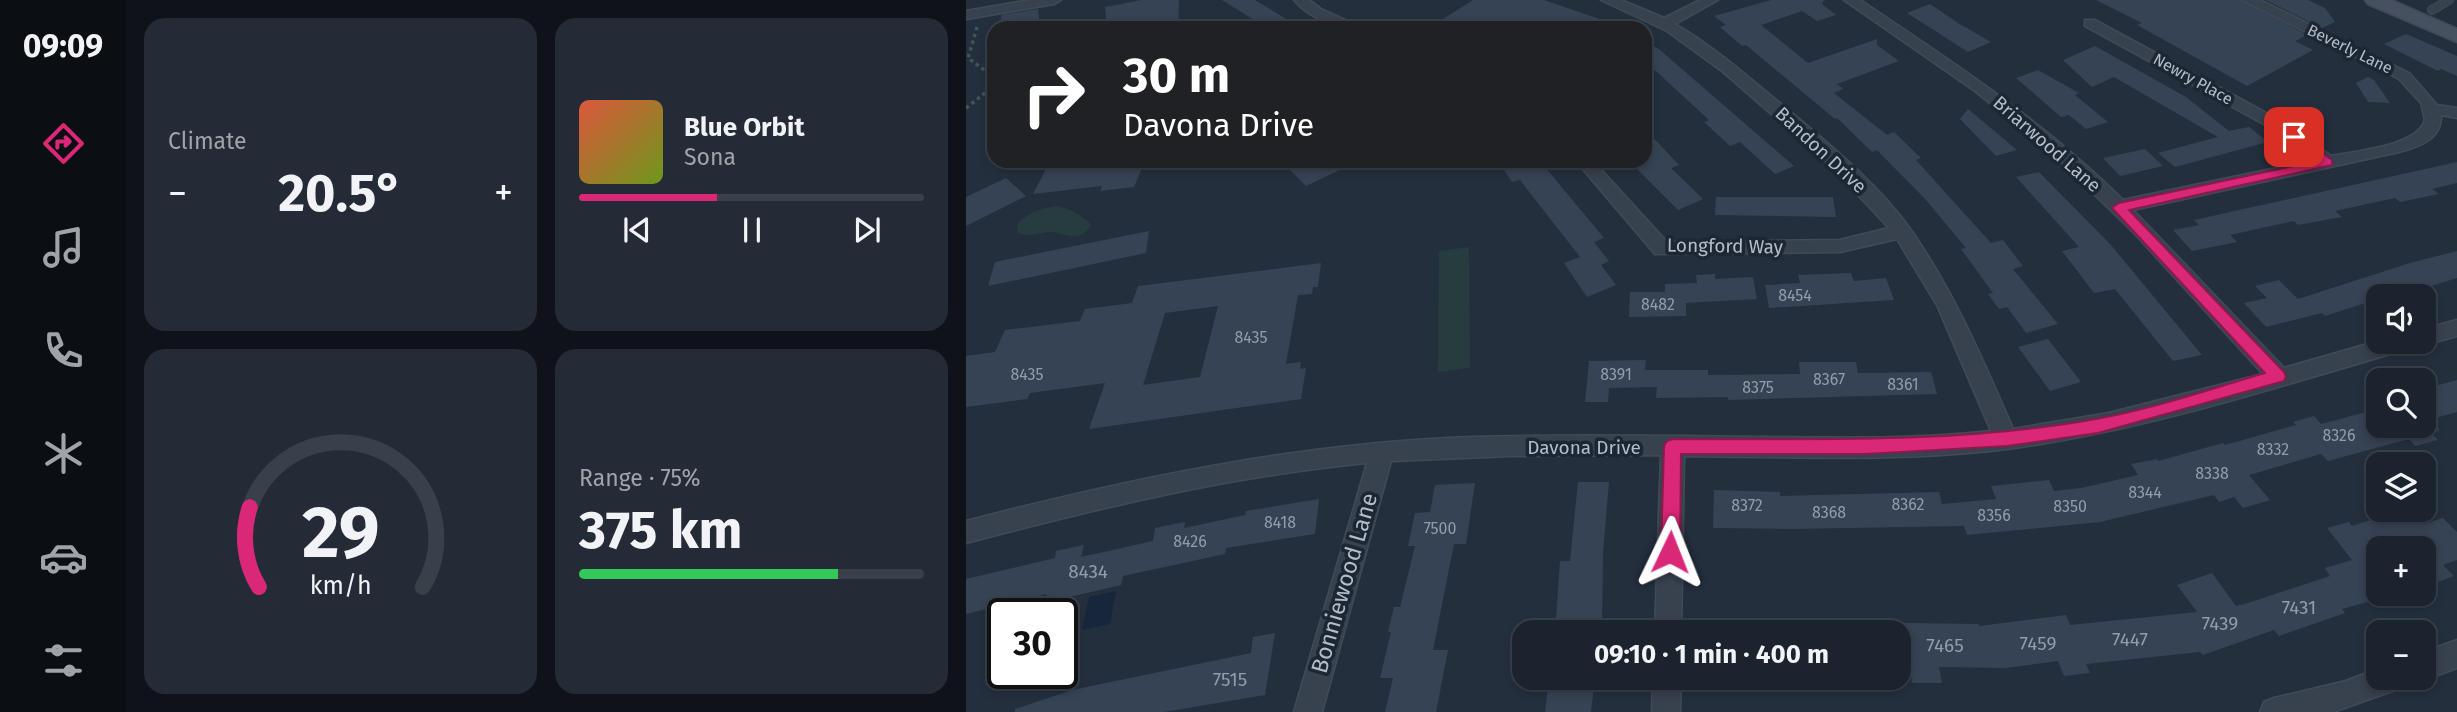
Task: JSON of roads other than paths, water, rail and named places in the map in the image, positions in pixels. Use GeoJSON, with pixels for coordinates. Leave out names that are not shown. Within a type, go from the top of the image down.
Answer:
{"type":"FeatureCollection","features":[{"type":"Feature","properties":{"kind":"street"},"geometry":{"type":"LineString","coordinates":[[966,15],[1054,0]]}},
{"type":"Feature","properties":{"kind":"street"},"geometry":{"type":"LineString","coordinates":[[1301,0],[1316,12],[1338,21]]}},
{"type":"Feature","properties":{"kind":"street","name":"Bandon Drive"},"geometry":{"type":"LineString","coordinates":[[1608,0],[1666,23],[1700,44],[1847,169],[1902,231],[1948,304],[2007,439]]}},
{"type":"Feature","properties":{"kind":"street"},"geometry":{"type":"LineString","coordinates":[[1666,23],[1711,0]]}},
{"type":"Feature","properties":{"kind":"street","name":"Briarwood Lane"},"geometry":{"type":"LineString","coordinates":[[1851,0],[1984,90],[2054,146],[2119,208],[2278,376]]}},
{"type":"Feature","properties":{"kind":"street","name":"Beverly Lane"},"geometry":{"type":"LineString","coordinates":[[2249,0],[2404,76],[2421,92],[2433,109]]}},
{"type":"Feature","properties":{"kind":"street"},"geometry":{"type":"LineString","coordinates":[[2375,0],[2457,36]]}},
{"type":"Feature","properties":{"kind":"street"},"geometry":{"type":"LineString","coordinates":[[2407,0],[2440,5],[2457,21]]}},
{"type":"Feature","properties":{"kind":"street","name":"Newry Place"},"geometry":{"type":"LineString","coordinates":[[2090,23],[2277,125],[2328,162]]}},
{"type":"Feature","properties":{"kind":"street"},"geometry":{"type":"LineString","coordinates":[[2119,208],[2399,147],[2424,136],[2432,124],[2433,109],[2457,113]]}},
{"type":"Feature","properties":{"kind":"street","name":"Longford Way"},"geometry":{"type":"LineString","coordinates":[[1590,168],[1662,249],[1840,246],[1902,231]]}},
{"type":"Feature","properties":{"kind":"street"},"geometry":{"type":"LineString","coordinates":[[2436,334],[2457,328]]}},
{"type":"Feature","properties":{"kind":"street","name":"Davona Drive"},"geometry":{"type":"LineString","coordinates":[[966,532],[1072,503],[1210,473],[1341,456],[1469,447],[1841,447],[1937,445],[2007,439],[2098,426],[2366,352]]}},
{"type":"Feature","properties":{"kind":"street"},"geometry":{"type":"LineString","coordinates":[[1668,620],[1673,446]]}},
{"type":"Feature","properties":{"kind":"street","name":"Bonniewood Lane"},"geometry":{"type":"LineString","coordinates":[[1308,712],[1381,454]]}},
{"type":"Feature","properties":{"kind":"street"},"geometry":{"type":"LineString","coordinates":[[2436,662],[2457,654]]}},
{"type":"Feature","properties":{"kind":"street"},"geometry":{"type":"LineString","coordinates":[[2274,712],[2346,695],[2366,688]]}},
{"type":"Feature","properties":{"kind":"street"},"geometry":{"type":"LineString","coordinates":[[1666,712],[1667,690]]}},
{"type":"Feature","properties":{"kind":"water"},"geometry":{"type":"Polygon","coordinates":[[[1116,591],[1110,624],[1082,630],[1089,597],[1116,591]]]}}]}
